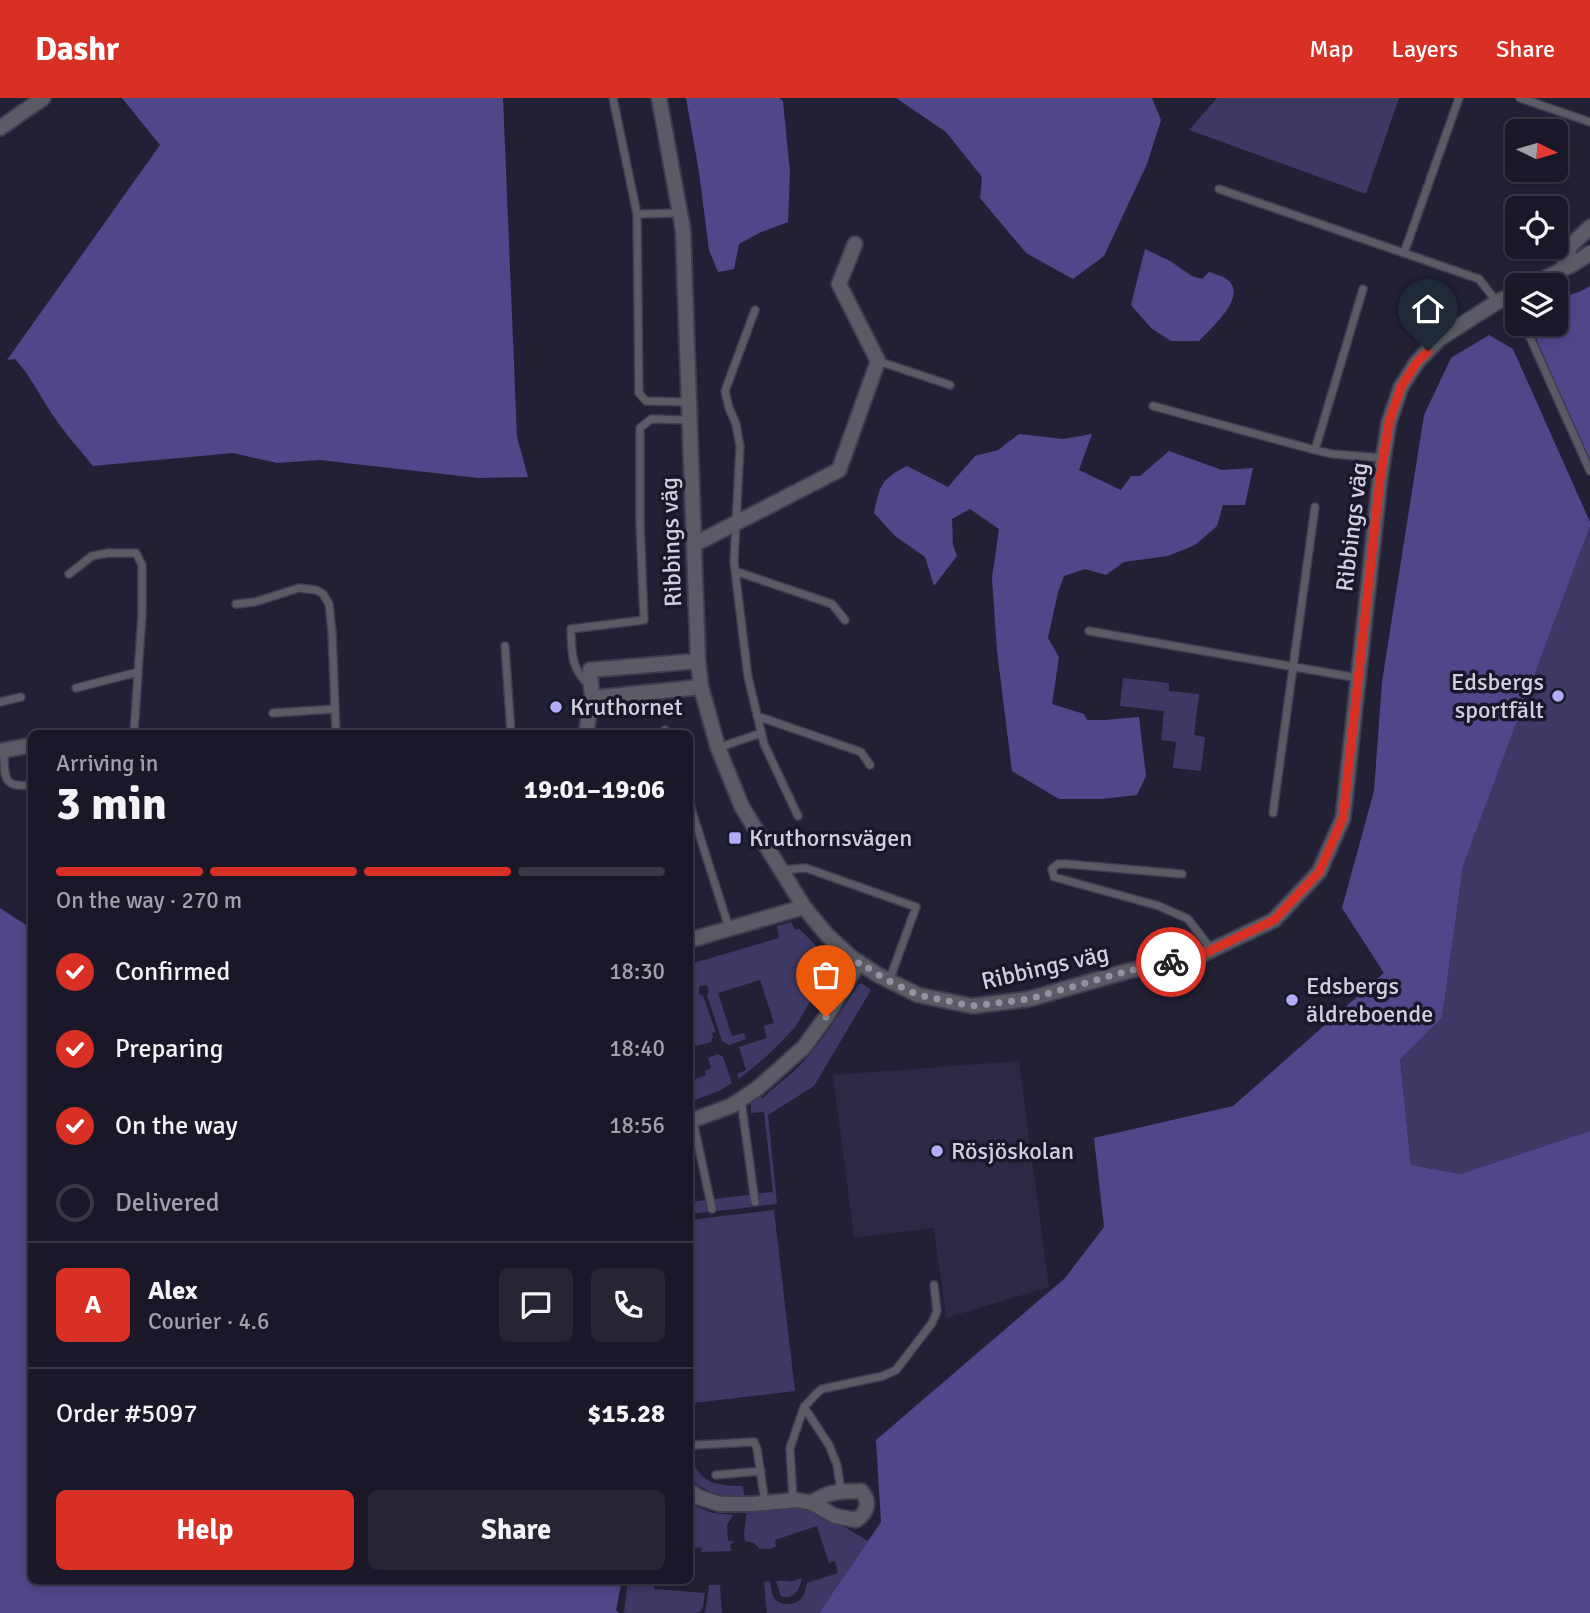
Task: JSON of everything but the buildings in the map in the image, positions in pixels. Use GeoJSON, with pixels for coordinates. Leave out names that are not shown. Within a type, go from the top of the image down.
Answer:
{"type":"FeatureCollection","features":[{"type":"Feature","properties":{"kind":"street"},"geometry":{"type":"LineString","coordinates":[[0,128],[43,98]]}},
{"type":"Feature","properties":{"kind":"street","name":"Ribbings väg"},"geometry":{"type":"LineString","coordinates":[[659,98],[683,230],[698,661],[701,687],[718,748],[741,807],[804,907],[827,935],[859,962],[918,995],[972,1006],[1029,999],[1128,971],[1199,956],[1274,920],[1319,872],[1343,818],[1389,422],[1401,387],[1417,362],[1439,339],[1497,302],[1505,301]]}},
{"type":"Feature","properties":{"kind":"street"},"geometry":{"type":"LineString","coordinates":[[1563,270],[1571,245],[1590,227]]}},
{"type":"Feature","properties":{"kind":"street"},"geometry":{"type":"LineString","coordinates":[[695,544],[839,470],[878,361],[839,284],[855,244]]}},
{"type":"Feature","properties":{"kind":"street"},"geometry":{"type":"LineString","coordinates":[[1557,273],[1590,253]]}},
{"type":"Feature","properties":{"kind":"street"},"geometry":{"type":"LineString","coordinates":[[586,730],[592,692],[590,670],[698,661]]}},
{"type":"Feature","properties":{"kind":"street"},"geometry":{"type":"LineString","coordinates":[[592,692],[701,687]]}},
{"type":"Feature","properties":{"kind":"street"},"geometry":{"type":"LineString","coordinates":[[2,750],[28,746]]}},
{"type":"Feature","properties":{"kind":"street"},"geometry":{"type":"LineString","coordinates":[[693,939],[804,907]]}},
{"type":"Feature","properties":{"kind":"street"},"geometry":{"type":"LineString","coordinates":[[693,1120],[731,1106],[758,1088],[804,1047],[826,1017],[859,962]]}},
{"type":"Feature","properties":{"kind":"street"},"geometry":{"type":"LineString","coordinates":[[693,1493],[720,1504],[793,1500],[812,1503],[835,1516],[856,1520],[868,1506],[866,1496],[861,1491],[825,1494],[812,1503]]}},
{"type":"Feature","properties":{"kind":"lane"},"geometry":{"type":"LineString","coordinates":[[613,98],[637,214],[639,393],[646,401],[689,401]]}},
{"type":"Feature","properties":{"kind":"lane"},"geometry":{"type":"LineString","coordinates":[[1404,253],[1459,98]]}},
{"type":"Feature","properties":{"kind":"lane"},"geometry":{"type":"LineString","coordinates":[[1520,98],[1590,122]]}},
{"type":"Feature","properties":{"kind":"lane"},"geometry":{"type":"LineString","coordinates":[[1219,189],[1479,279],[1497,302]]}},
{"type":"Feature","properties":{"kind":"lane"},"geometry":{"type":"LineString","coordinates":[[637,214],[680,213]]}},
{"type":"Feature","properties":{"kind":"lane"},"geometry":{"type":"LineString","coordinates":[[1315,450],[1363,289]]}},
{"type":"Feature","properties":{"kind":"lane"},"geometry":{"type":"LineString","coordinates":[[755,310],[725,391],[737,424],[740,447],[735,571],[748,677],[761,733],[798,816]]}},
{"type":"Feature","properties":{"kind":"lane"},"geometry":{"type":"LineString","coordinates":[[1529,336],[1590,471]]}},
{"type":"Feature","properties":{"kind":"lane"},"geometry":{"type":"LineString","coordinates":[[878,361],[950,385]]}},
{"type":"Feature","properties":{"kind":"lane"},"geometry":{"type":"LineString","coordinates":[[1153,406],[1332,454],[1383,458]]}},
{"type":"Feature","properties":{"kind":"lane"},"geometry":{"type":"LineString","coordinates":[[592,692],[577,674],[572,653],[571,629],[644,620],[640,428],[651,419],[690,420]]}},
{"type":"Feature","properties":{"kind":"lane"},"geometry":{"type":"LineString","coordinates":[[1273,813],[1315,508]]}},
{"type":"Feature","properties":{"kind":"lane"},"geometry":{"type":"LineString","coordinates":[[69,574],[92,556],[108,553],[136,553],[142,565],[142,614],[134,730]]}},
{"type":"Feature","properties":{"kind":"lane"},"geometry":{"type":"LineString","coordinates":[[735,571],[832,604],[845,620]]}},
{"type":"Feature","properties":{"kind":"lane"},"geometry":{"type":"LineString","coordinates":[[236,604],[255,602],[299,588],[316,590],[323,594],[329,604],[330,614],[336,730]]}},
{"type":"Feature","properties":{"kind":"lane"},"geometry":{"type":"LineString","coordinates":[[1089,631],[1358,678]]}},
{"type":"Feature","properties":{"kind":"lane"},"geometry":{"type":"LineString","coordinates":[[505,646],[512,730]]}},
{"type":"Feature","properties":{"kind":"lane"},"geometry":{"type":"LineString","coordinates":[[76,688],[138,672]]}},
{"type":"Feature","properties":{"kind":"lane"},"geometry":{"type":"LineString","coordinates":[[0,702],[22,697]]}},
{"type":"Feature","properties":{"kind":"lane"},"geometry":{"type":"LineString","coordinates":[[273,713],[335,709]]}},
{"type":"Feature","properties":{"kind":"lane"},"geometry":{"type":"LineString","coordinates":[[757,716],[861,752],[870,765]]}},
{"type":"Feature","properties":{"kind":"lane"},"geometry":{"type":"LineString","coordinates":[[718,748],[761,733]]}},
{"type":"Feature","properties":{"kind":"lane"},"geometry":{"type":"LineString","coordinates":[[2,750],[5,775],[10,784],[28,785]]}},
{"type":"Feature","properties":{"kind":"lane"},"geometry":{"type":"LineString","coordinates":[[693,815],[729,929]]}},
{"type":"Feature","properties":{"kind":"lane"},"geometry":{"type":"LineString","coordinates":[[1182,874],[1067,864],[1058,864],[1052,869],[1054,877],[1159,906],[1188,919],[1211,950]]}},
{"type":"Feature","properties":{"kind":"lane"},"geometry":{"type":"LineString","coordinates":[[780,871],[806,868],[916,907],[889,981]]}},
{"type":"Feature","properties":{"kind":"lane"},"geometry":{"type":"LineString","coordinates":[[741,1099],[755,1202]]}},
{"type":"Feature","properties":{"kind":"lane"},"geometry":{"type":"LineString","coordinates":[[693,1129],[712,1209]]}},
{"type":"Feature","properties":{"kind":"lane"},"geometry":{"type":"LineString","coordinates":[[793,1500],[790,1448],[804,1407],[822,1389],[883,1376],[896,1370],[932,1323],[937,1311],[934,1284]]}},
{"type":"Feature","properties":{"kind":"lane"},"geometry":{"type":"LineString","coordinates":[[804,1407],[829,1445],[837,1465],[841,1491]]}},
{"type":"Feature","properties":{"kind":"lane"},"geometry":{"type":"LineString","coordinates":[[695,1445],[754,1442],[765,1503]]}},
{"type":"Feature","properties":{"kind":"lane"},"geometry":{"type":"LineString","coordinates":[[716,1475],[761,1471]]}},
{"type":"Feature","properties":{"kind":"shaded area"},"geometry":{"type":"Polygon","coordinates":[[[122,98],[503,98],[517,437],[528,477],[478,478],[320,460],[277,463],[233,453],[93,466],[57,421],[20,365],[15,359],[7,360],[160,145],[122,98]]]}},
{"type":"Feature","properties":{"kind":"shaded area"},"geometry":{"type":"Polygon","coordinates":[[[686,98],[779,98],[783,101],[790,173],[788,222],[739,244],[734,269],[718,272],[709,250],[686,98]]]}},
{"type":"Feature","properties":{"kind":"shaded area"},"geometry":{"type":"Polygon","coordinates":[[[896,98],[1152,98],[1161,120],[1147,164],[1104,256],[1073,279],[1026,253],[980,198],[982,177],[946,132],[896,98]]]}},
{"type":"Feature","properties":{"kind":"shaded area"},"geometry":{"type":"Polygon","coordinates":[[[1217,98],[1399,98],[1366,194],[1189,130],[1217,98]]]}},
{"type":"Feature","properties":{"kind":"shaded area"},"geometry":{"type":"Polygon","coordinates":[[[1145,249],[1192,276],[1202,279],[1209,272],[1225,278],[1232,285],[1234,293],[1226,311],[1199,341],[1171,341],[1151,328],[1131,305],[1145,249]]]}},
{"type":"Feature","properties":{"kind":"shaded area"},"geometry":{"type":"Polygon","coordinates":[[[1590,286],[1590,462],[1536,336],[1568,336],[1568,296],[1590,286]]]}},
{"type":"Feature","properties":{"kind":"shaded area"},"geometry":{"type":"Polygon","coordinates":[[[1489,335],[1513,349],[1590,526],[1463,866],[1442,1018],[1400,1059],[1411,1165],[1460,1174],[1590,1131],[1590,1613],[819,1613],[881,1522],[876,1440],[1065,1278],[1104,1227],[1094,1138],[1233,1106],[1384,973],[1342,908],[1374,791],[1382,682],[1424,415],[1451,358],[1489,335]]]}},
{"type":"Feature","properties":{"kind":"shaded area"},"geometry":{"type":"Polygon","coordinates":[[[1019,434],[1063,439],[1092,434],[1079,470],[1121,490],[1131,476],[1140,476],[1169,451],[1222,470],[1253,468],[1245,505],[1223,505],[1217,526],[1195,545],[1168,556],[1124,562],[1106,575],[1085,569],[1064,576],[1058,592],[1048,638],[1059,657],[1052,704],[1084,714],[1087,720],[1139,717],[1146,776],[1137,795],[1101,799],[1059,799],[1012,771],[997,651],[992,578],[999,529],[970,509],[952,519],[953,545],[957,556],[934,586],[925,557],[895,536],[874,513],[883,484],[907,466],[948,487],[975,456],[998,450],[1019,434]]]}},
{"type":"Feature","properties":{"kind":"shaded area","name":"Edsbergs sportfält"},"geometry":{"type":"Polygon","coordinates":[[[1590,526],[1590,1131],[1460,1174],[1411,1165],[1400,1058],[1442,1018],[1463,866],[1590,526]]]}},
{"type":"Feature","properties":{"kind":"shaded area"},"geometry":{"type":"Polygon","coordinates":[[[1123,678],[1169,683],[1169,691],[1199,694],[1194,735],[1205,737],[1201,771],[1173,768],[1176,742],[1161,740],[1164,711],[1120,706],[1123,678]]]}},
{"type":"Feature","properties":{"kind":"shaded area"},"geometry":{"type":"Polygon","coordinates":[[[0,908],[28,926],[28,1584],[621,1584],[616,1610],[619,1613],[0,1613],[0,908]]]}},
{"type":"Feature","properties":{"kind":"shaded area"},"geometry":{"type":"Polygon","coordinates":[[[791,922],[795,930],[799,929],[829,961],[834,970],[833,978],[816,993],[789,1034],[739,1079],[737,1074],[746,1070],[739,1047],[767,1038],[764,1026],[774,1023],[760,980],[718,993],[732,1036],[744,1033],[746,1039],[729,1045],[722,1041],[707,995],[708,987],[699,987],[699,994],[703,996],[716,1032],[712,1033],[711,1042],[696,1046],[693,1037],[693,963],[779,938],[777,926],[791,922]]]}},
{"type":"Feature","properties":{"kind":"shaded area"},"geometry":{"type":"Polygon","coordinates":[[[861,983],[871,990],[814,1086],[768,1115],[777,1204],[693,1214],[693,1202],[773,1192],[764,1112],[751,1113],[751,1103],[755,1097],[763,1098],[804,1061],[861,983]]]}},
{"type":"Feature","properties":{"kind":"shaded area"},"geometry":{"type":"Polygon","coordinates":[[[718,1054],[723,1057],[732,1083],[693,1101],[693,1080],[706,1075],[705,1071],[711,1068],[708,1058],[718,1054]]]}},
{"type":"Feature","properties":{"kind":"shaded area","name":"Rösjöskolan"},"geometry":{"type":"Polygon","coordinates":[[[1019,1061],[1049,1287],[946,1318],[934,1228],[854,1238],[833,1075],[1019,1061]]]}},
{"type":"Feature","properties":{"kind":"shaded area"},"geometry":{"type":"Polygon","coordinates":[[[774,1210],[795,1391],[693,1403],[693,1220],[774,1210]]]}},
{"type":"Feature","properties":{"kind":"shaded area"},"geometry":{"type":"Polygon","coordinates":[[[693,1460],[698,1471],[711,1482],[743,1486],[744,1496],[715,1493],[693,1481],[693,1460]]]}},
{"type":"Feature","properties":{"kind":"shaded area"},"geometry":{"type":"Polygon","coordinates":[[[693,1505],[713,1513],[733,1515],[727,1525],[728,1541],[733,1541],[730,1544],[731,1551],[701,1552],[702,1548],[693,1547],[693,1505]]]}},
{"type":"Feature","properties":{"kind":"shaded area"},"geometry":{"type":"Polygon","coordinates":[[[789,1505],[813,1508],[868,1541],[819,1613],[767,1613],[764,1582],[770,1581],[772,1594],[777,1601],[791,1604],[802,1597],[807,1583],[838,1573],[835,1561],[829,1563],[817,1526],[775,1540],[776,1546],[770,1549],[760,1549],[754,1543],[745,1541],[747,1509],[789,1505]]]}},
{"type":"Feature","properties":{"kind":"shaded area"},"geometry":{"type":"Polygon","coordinates":[[[802,1578],[793,1595],[781,1596],[776,1581],[789,1582],[802,1578]]]}},
{"type":"Feature","properties":{"kind":"shaded area"},"geometry":{"type":"Polygon","coordinates":[[[628,1584],[654,1584],[654,1589],[705,1593],[700,1612],[624,1613],[628,1584]]]}},
{"type":"Feature","properties":{"kind":"shaded area"},"geometry":{"type":"Polygon","coordinates":[[[709,1585],[720,1585],[722,1613],[704,1613],[709,1585]]]}},
{"type":"Feature","properties":{"kind":"way so far"},"geometry":{"type":"LineString","coordinates":[[826,1017],[859,962],[885,979],[918,995],[972,1006],[1029,999],[1128,971],[1171,962]]}},
{"type":"Feature","properties":{"kind":"place","name":"Edsbergs sportfält"},"geometry":{"type":"Point","coordinates":[1558,696]}},
{"type":"Feature","properties":{"kind":"place","name":"Kruthornet"},"geometry":{"type":"Point","coordinates":[556,707]}},
{"type":"Feature","properties":{"kind":"place","name":"Kruthornsvägen"},"geometry":{"type":"Point","coordinates":[735,838]}},
{"type":"Feature","properties":{"kind":"place","name":"Edsbergs äldreboende"},"geometry":{"type":"Point","coordinates":[1292,1000]}},
{"type":"Feature","properties":{"kind":"place","name":"Rösjöskolan"},"geometry":{"type":"Point","coordinates":[937,1151]}},
{"type":"Feature","properties":{"kind":"route"},"geometry":{"type":"LineString","coordinates":[[1171,962],[1199,956],[1274,920],[1319,872],[1343,818],[1380,479],[1389,422],[1401,387],[1417,362],[1428,351]]}}]}
